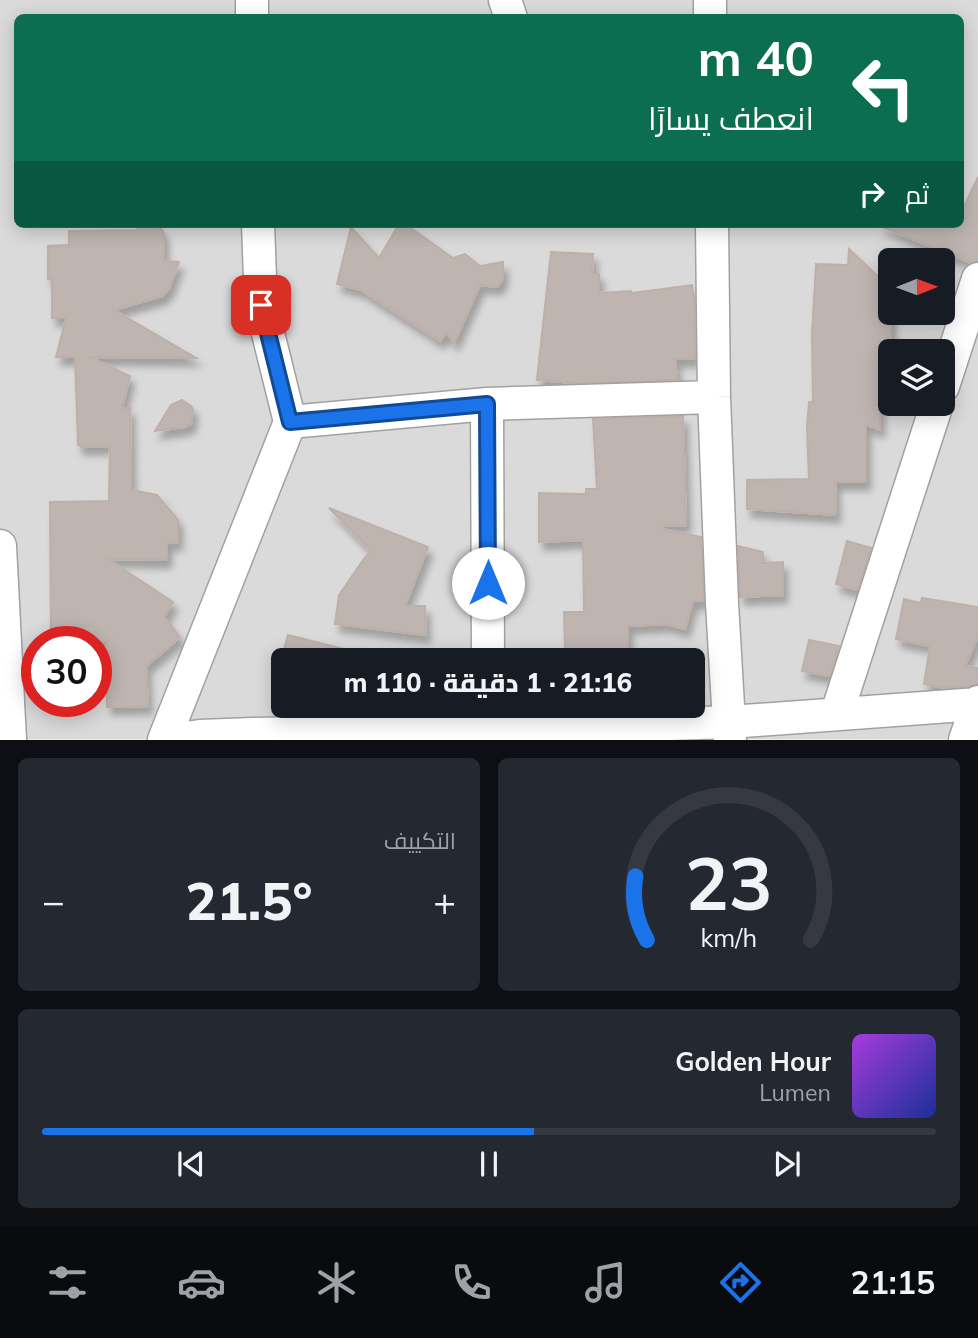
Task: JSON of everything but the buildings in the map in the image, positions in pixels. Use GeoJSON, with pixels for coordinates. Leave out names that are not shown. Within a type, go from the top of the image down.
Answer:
{"type":"FeatureCollection","features":[{"type":"Feature","properties":{"kind":"street"},"geometry":{"type":"LineString","coordinates":[[164,740],[290,422],[261,305],[258,228]]}},
{"type":"Feature","properties":{"kind":"street"},"geometry":{"type":"LineString","coordinates":[[712,228],[714,397],[730,731]]}},
{"type":"Feature","properties":{"kind":"street"},"geometry":{"type":"LineString","coordinates":[[955,349],[978,279]]}},
{"type":"Feature","properties":{"kind":"street"},"geometry":{"type":"LineString","coordinates":[[290,422],[487,404],[714,397]]}},
{"type":"Feature","properties":{"kind":"street"},"geometry":{"type":"LineString","coordinates":[[487,404],[488,648]]}},
{"type":"Feature","properties":{"kind":"street"},"geometry":{"type":"LineString","coordinates":[[837,713],[933,416]]}},
{"type":"Feature","properties":{"kind":"street"},"geometry":{"type":"LineString","coordinates":[[0,546],[10,740]]}},
{"type":"Feature","properties":{"kind":"street"},"geometry":{"type":"LineString","coordinates":[[170,740],[200,736],[253,737],[489,725],[730,731],[837,713],[978,704],[965,740]]}},
{"type":"Feature","properties":{"kind":"shaded area"},"geometry":{"type":"Polygon","coordinates":[[[0,0],[978,0],[978,739],[0,739],[0,0]]]}},
{"type":"Feature","properties":{"kind":"route"},"geometry":{"type":"LineString","coordinates":[[261,305],[290,422],[487,404],[488,583]]}}]}
